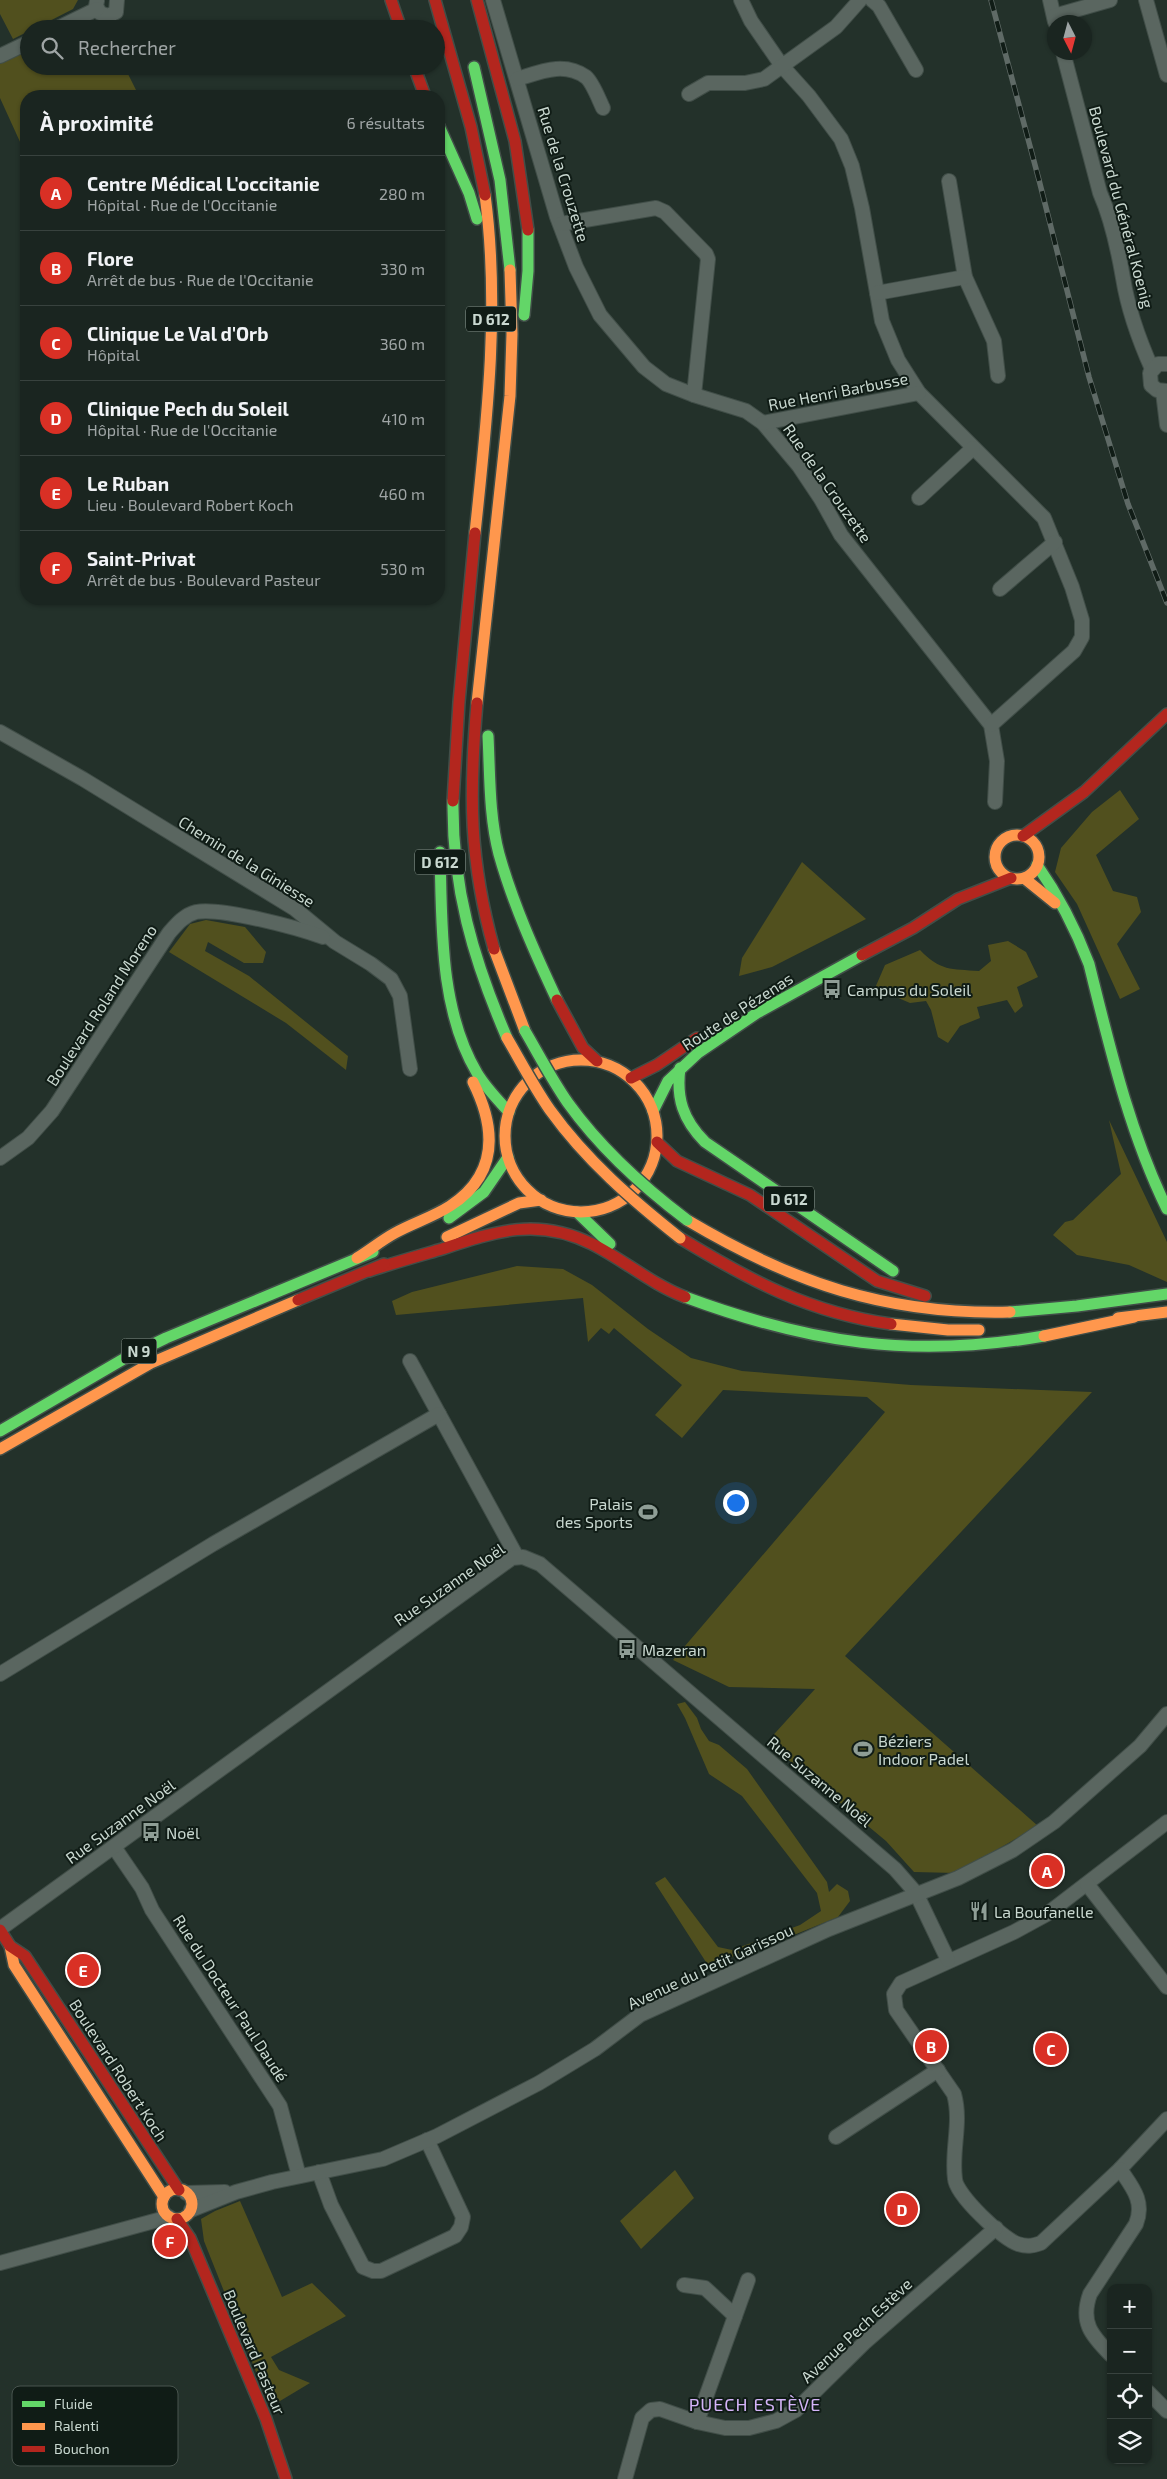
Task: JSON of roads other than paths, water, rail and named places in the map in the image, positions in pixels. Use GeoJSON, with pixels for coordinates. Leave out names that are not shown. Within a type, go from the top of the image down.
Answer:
{"type":"FeatureCollection","features":[{"type":"Feature","properties":{"kind":"main road"},"geometry":{"type":"LineString","coordinates":[[391,0],[398,20]]}},
{"type":"Feature","properties":{"kind":"main road","name":"D 612"},"geometry":{"type":"LineString","coordinates":[[435,0],[441,20]]}},
{"type":"Feature","properties":{"kind":"main road","name":"D 612"},"geometry":{"type":"LineString","coordinates":[[477,0],[506,103],[525,196],[528,228],[529,257],[511,445],[498,500]]}},
{"type":"Feature","properties":{"kind":"main road","name":"D 612"},"geometry":{"type":"LineString","coordinates":[[445,32],[464,94],[487,201],[492,259],[486,435],[468,600],[453,788],[454,852],[476,960],[507,1038],[550,1110],[584,1153],[630,1200],[680,1238],[736,1272],[808,1303],[863,1318],[914,1327],[998,1330],[1167,1312]]}},
{"type":"Feature","properties":{"kind":"main road","name":"D 612"},"geometry":{"type":"LineString","coordinates":[[472,59],[490,125],[505,205],[511,305],[511,374],[488,586],[472,763],[474,860],[487,929],[495,956],[525,1031],[575,1113],[636,1179],[687,1220],[728,1246],[766,1265],[837,1292],[869,1300],[948,1311],[1027,1311],[1167,1294]]}},
{"type":"Feature","properties":{"kind":"main road"},"geometry":{"type":"LineString","coordinates":[[417,75],[423,90]]}},
{"type":"Feature","properties":{"kind":"main road"},"geometry":{"type":"LineString","coordinates":[[445,139],[469,193],[478,222],[491,314]]}},
{"type":"Feature","properties":{"kind":"main road","name":"D 612"},"geometry":{"type":"LineString","coordinates":[[488,586],[492,633],[489,702]]}},
{"type":"Feature","properties":{"kind":"main road","name":"D 612"},"geometry":{"type":"LineString","coordinates":[[449,676],[455,631],[468,600]]}},
{"type":"Feature","properties":{"kind":"main road"},"geometry":{"type":"LineString","coordinates":[[1023,836],[1084,792],[1167,714]]}},
{"type":"Feature","properties":{"kind":"main road"},"geometry":{"type":"LineString","coordinates":[[488,727],[492,813],[499,853],[534,950],[564,1017],[583,1048],[597,1061]]}},
{"type":"Feature","properties":{"kind":"main road"},"geometry":{"type":"LineString","coordinates":[[1057,827],[1084,792]]}},
{"type":"Feature","properties":{"kind":"main road"},"geometry":{"type":"LineString","coordinates":[[1015,836],[1023,836],[1033,842],[1038,853],[1037,865],[1032,873],[1024,878],[1011,878],[1002,873],[996,860],[996,852],[1003,841],[1015,836]]}},
{"type":"Feature","properties":{"kind":"main road"},"geometry":{"type":"LineString","coordinates":[[1038,853],[1047,840]]}},
{"type":"Feature","properties":{"kind":"main road","name":"D 612"},"geometry":{"type":"LineString","coordinates":[[439,842],[452,1002],[463,1043],[477,1072],[509,1112]]}},
{"type":"Feature","properties":{"kind":"main road","name":"Route de Pézenas"},"geometry":{"type":"LineString","coordinates":[[653,1111],[668,1081],[698,1053],[757,1013],[831,970],[913,928],[958,899],[985,874],[996,860]]}},
{"type":"Feature","properties":{"kind":"main road"},"geometry":{"type":"LineString","coordinates":[[1037,865],[1049,882],[1080,941],[1089,964],[1126,1109],[1136,1139],[1167,1209]]}},
{"type":"Feature","properties":{"kind":"main road","name":"Route de Pézenas"},"geometry":{"type":"LineString","coordinates":[[958,899],[1011,878]]}},
{"type":"Feature","properties":{"kind":"main road"},"geometry":{"type":"LineString","coordinates":[[1024,878],[1062,909]]}},
{"type":"Feature","properties":{"kind":"main road","name":"Route de Pézenas"},"geometry":{"type":"LineString","coordinates":[[732,1015],[788,985],[831,970]]}},
{"type":"Feature","properties":{"kind":"main road","name":"D 612"},"geometry":{"type":"LineString","coordinates":[[357,1258],[396,1233],[428,1218],[465,1195],[477,1180],[489,1150],[490,1131],[488,1114],[462,1058],[452,1031],[449,1014],[452,1002]]}},
{"type":"Feature","properties":{"kind":"main road","name":"Route de Pézenas"},"geometry":{"type":"LineString","coordinates":[[631,1078],[657,1065],[709,1030]]}},
{"type":"Feature","properties":{"kind":"main road"},"geometry":{"type":"LineString","coordinates":[[568,1061],[597,1061],[613,1067],[631,1078],[644,1093],[653,1111],[657,1142],[650,1168],[633,1191],[609,1206],[577,1212],[562,1209],[541,1200],[521,1183],[508,1157],[505,1132],[509,1112],[522,1088],[544,1069],[568,1061]]}},
{"type":"Feature","properties":{"kind":"main road","name":"D 612"},"geometry":{"type":"LineString","coordinates":[[680,1068],[678,1081],[679,1108],[694,1132],[705,1142],[886,1266],[943,1300]]}},
{"type":"Feature","properties":{"kind":"main road","name":"D 612"},"geometry":{"type":"LineString","coordinates":[[657,1142],[677,1161],[750,1194],[877,1281],[943,1300],[1027,1311]]}},
{"type":"Feature","properties":{"kind":"main road","name":"N 9"},"geometry":{"type":"LineString","coordinates":[[0,1431],[127,1357],[166,1338],[429,1228],[470,1206],[490,1188],[508,1157]]}},
{"type":"Feature","properties":{"kind":"main road","name":"N 9"},"geometry":{"type":"LineString","coordinates":[[0,1449],[151,1363],[459,1232],[519,1203],[541,1200]]}},
{"type":"Feature","properties":{"kind":"main road"},"geometry":{"type":"LineString","coordinates":[[577,1212],[604,1238],[640,1266],[675,1286],[734,1312]]}},
{"type":"Feature","properties":{"kind":"main road","name":"D 612"},"geometry":{"type":"LineString","coordinates":[[369,1271],[477,1236],[509,1229],[552,1230],[588,1241],[673,1292],[775,1325],[882,1346],[954,1346],[1013,1341],[1070,1332],[1134,1316]]}},
{"type":"Feature","properties":{"kind":"main road","name":"Boulevard Robert Koch"},"geometry":{"type":"LineString","coordinates":[[0,1930],[10,1946],[14,1965],[175,2211]]}},
{"type":"Feature","properties":{"kind":"main road","name":"Boulevard Robert Koch"},"geometry":{"type":"LineString","coordinates":[[10,1946],[25,1956],[183,2191]]}},
{"type":"Feature","properties":{"kind":"main road"},"geometry":{"type":"LineString","coordinates":[[170,2191],[183,2191],[191,2201],[175,2211],[170,2191]]}},
{"type":"Feature","properties":{"kind":"main road","name":"Boulevard Pasteur"},"geometry":{"type":"LineString","coordinates":[[175,2211],[190,2238],[266,2419],[286,2479]]}},
{"type":"Feature","properties":{"kind":"street"},"geometry":{"type":"LineString","coordinates":[[72,20],[98,5],[104,15],[112,15],[118,8],[117,0]]}},
{"type":"Feature","properties":{"kind":"street","name":"Rue de la Crouzette"},"geometry":{"type":"LineString","coordinates":[[493,0],[561,224],[576,267],[606,322],[644,367],[666,384],[746,411],[764,423],[799,466],[821,499],[841,535],[992,725]]}},
{"type":"Feature","properties":{"kind":"street"},"geometry":{"type":"LineString","coordinates":[[741,0],[751,21],[782,66],[808,96],[841,140],[852,166],[882,321],[898,360],[919,393],[1044,518],[1055,542],[1082,620],[1082,636],[1074,651],[992,725],[997,761],[995,802]]}},
{"type":"Feature","properties":{"kind":"street"},"geometry":{"type":"LineString","coordinates":[[689,94],[708,83],[745,83],[764,79],[836,27],[860,0]]}},
{"type":"Feature","properties":{"kind":"street"},"geometry":{"type":"LineString","coordinates":[[872,0],[879,6],[916,70]]}},
{"type":"Feature","properties":{"kind":"street"},"geometry":{"type":"LineString","coordinates":[[1050,0],[1054,15]]}},
{"type":"Feature","properties":{"kind":"street"},"geometry":{"type":"LineString","coordinates":[[1067,15],[1110,0]]}},
{"type":"Feature","properties":{"kind":"street"},"geometry":{"type":"LineString","coordinates":[[1146,0],[1164,53],[1167,75]]}},
{"type":"Feature","properties":{"kind":"street"},"geometry":{"type":"LineString","coordinates":[[0,56],[20,46]]}},
{"type":"Feature","properties":{"kind":"street","name":"Boulevard du Général Koenig"},"geometry":{"type":"LineString","coordinates":[[1065,60],[1100,193],[1121,259],[1123,278],[1140,343],[1152,369],[1150,373],[1151,385],[1165,391]]}},
{"type":"Feature","properties":{"kind":"street"},"geometry":{"type":"LineString","coordinates":[[517,79],[553,67],[568,69],[587,78],[604,108]]}},
{"type":"Feature","properties":{"kind":"street"},"geometry":{"type":"LineString","coordinates":[[949,181],[965,277],[994,341],[998,376]]}},
{"type":"Feature","properties":{"kind":"street"},"geometry":{"type":"LineString","coordinates":[[561,224],[656,208],[665,212],[706,254],[708,259],[694,395]]}},
{"type":"Feature","properties":{"kind":"street"},"geometry":{"type":"LineString","coordinates":[[877,294],[965,277]]}},
{"type":"Feature","properties":{"kind":"street"},"geometry":{"type":"LineString","coordinates":[[1152,369],[1158,364],[1167,364]]}},
{"type":"Feature","properties":{"kind":"street"},"geometry":{"type":"LineString","coordinates":[[1165,391],[1167,425]]}},
{"type":"Feature","properties":{"kind":"street","name":"Rue Henri Barbusse"},"geometry":{"type":"LineString","coordinates":[[764,423],[919,393]]}},
{"type":"Feature","properties":{"kind":"street"},"geometry":{"type":"LineString","coordinates":[[919,498],[973,448]]}},
{"type":"Feature","properties":{"kind":"street"},"geometry":{"type":"LineString","coordinates":[[1000,589],[1055,542]]}},
{"type":"Feature","properties":{"kind":"street","name":"Chemin de la Giniesse"},"geometry":{"type":"LineString","coordinates":[[0,732],[83,779],[295,909],[335,942],[391,979],[400,996],[410,1069]]}},
{"type":"Feature","properties":{"kind":"street","name":"Boulevard Roland Moreno"},"geometry":{"type":"LineString","coordinates":[[0,1158],[28,1138],[52,1111],[169,933],[180,920],[195,912],[214,912],[296,927],[335,942]]}},
{"type":"Feature","properties":{"kind":"street"},"geometry":{"type":"LineString","coordinates":[[410,1361],[517,1557]]}},
{"type":"Feature","properties":{"kind":"street"},"geometry":{"type":"LineString","coordinates":[[0,1674],[213,1544],[439,1414]]}},
{"type":"Feature","properties":{"kind":"street","name":"Rue Suzanne Noël"},"geometry":{"type":"LineString","coordinates":[[0,1930],[512,1558],[523,1557],[540,1564],[865,1841],[895,1869],[916,1893],[948,1960]]}},
{"type":"Feature","properties":{"kind":"street","name":"Avenue du Petit Garissou"},"geometry":{"type":"LineString","coordinates":[[0,2263],[140,2225],[175,2211],[236,2192],[298,2176],[383,2159],[427,2140],[539,2084],[595,2049],[640,2015],[829,1929],[958,1878],[1014,1850],[1054,1822],[1140,1746],[1167,1714]]}},
{"type":"Feature","properties":{"kind":"street"},"geometry":{"type":"LineString","coordinates":[[1167,1822],[1047,1914],[1014,1932],[948,1960],[901,1983],[894,1994],[896,2010],[954,2094],[958,2110],[954,2180],[961,2194],[996,2228],[1016,2243],[1029,2247],[1041,2243],[1120,2169],[1167,2119]]}},
{"type":"Feature","properties":{"kind":"street","name":"Rue du Docteur Paul Daudé"},"geometry":{"type":"LineString","coordinates":[[114,1847],[142,1888],[152,1910],[280,2106],[298,2176]]}},
{"type":"Feature","properties":{"kind":"street"},"geometry":{"type":"LineString","coordinates":[[1087,1884],[1167,1987]]}},
{"type":"Feature","properties":{"kind":"street"},"geometry":{"type":"LineString","coordinates":[[836,2137],[938,2070]]}},
{"type":"Feature","properties":{"kind":"street"},"geometry":{"type":"LineString","coordinates":[[319,2172],[331,2205],[363,2267],[373,2271],[381,2271],[455,2236],[461,2227],[463,2218],[427,2140]]}},
{"type":"Feature","properties":{"kind":"street"},"geometry":{"type":"LineString","coordinates":[[1107,2351],[1095,2339],[1086,2323],[1085,2306],[1090,2294],[1136,2224],[1140,2214],[1138,2195],[1120,2169]]}},
{"type":"Feature","properties":{"kind":"street","name":"Avenue du Petit Garissou"},"geometry":{"type":"LineString","coordinates":[[183,2191],[236,2192]]}},
{"type":"Feature","properties":{"kind":"street","name":"Avenue Pech Estève"},"geometry":{"type":"LineString","coordinates":[[625,2479],[642,2418],[650,2410],[660,2409],[697,2422],[725,2428],[749,2428],[776,2421],[796,2410],[864,2343],[996,2228]]}},
{"type":"Feature","properties":{"kind":"street"},"geometry":{"type":"LineString","coordinates":[[697,2422],[748,2280]]}},
{"type":"Feature","properties":{"kind":"street"},"geometry":{"type":"LineString","coordinates":[[684,2285],[704,2288],[734,2316]]}},
{"type":"Feature","properties":{"kind":"street"},"geometry":{"type":"LineString","coordinates":[[1152,2395],[1166,2407]]}},
{"type":"Feature","properties":{"kind":"railway"},"geometry":{"type":"LineString","coordinates":[[991,0],[1089,377],[1128,504],[1167,603]]}},
{"type":"Feature","properties":{"kind":"place","name":"Campus du Soleil"},"geometry":{"type":"Point","coordinates":[832,989]}},
{"type":"Feature","properties":{"kind":"place","name":"Palais des Sports"},"geometry":{"type":"Point","coordinates":[648,1512]}},
{"type":"Feature","properties":{"kind":"place","name":"Mazeran"},"geometry":{"type":"Point","coordinates":[627,1649]}},
{"type":"Feature","properties":{"kind":"place","name":"Béziers Indoor Padel"},"geometry":{"type":"Point","coordinates":[863,1749]}},
{"type":"Feature","properties":{"kind":"place","name":"Noël"},"geometry":{"type":"Point","coordinates":[151,1832]}},
{"type":"Feature","properties":{"kind":"place","name":"Centre Médical L'occitanie"},"geometry":{"type":"Point","coordinates":[1047,1871]}},
{"type":"Feature","properties":{"kind":"place","name":"La Boufanelle"},"geometry":{"type":"Point","coordinates":[979,1911]}},
{"type":"Feature","properties":{"kind":"place","name":"Le Ruban"},"geometry":{"type":"Point","coordinates":[83,1970]}},
{"type":"Feature","properties":{"kind":"place","name":"Flore"},"geometry":{"type":"Point","coordinates":[931,2046]}},
{"type":"Feature","properties":{"kind":"place","name":"Clinique Le Val d'Orb"},"geometry":{"type":"Point","coordinates":[1051,2049]}},
{"type":"Feature","properties":{"kind":"place","name":"Clinique Pech du Soleil"},"geometry":{"type":"Point","coordinates":[902,2209]}},
{"type":"Feature","properties":{"kind":"place","name":"Saint-Privat"},"geometry":{"type":"Point","coordinates":[170,2241]}},
{"type":"Feature","properties":{"kind":"district","name":"PUECH ESTÈVE"},"geometry":{"type":"Point","coordinates":[755,2404]}}]}
